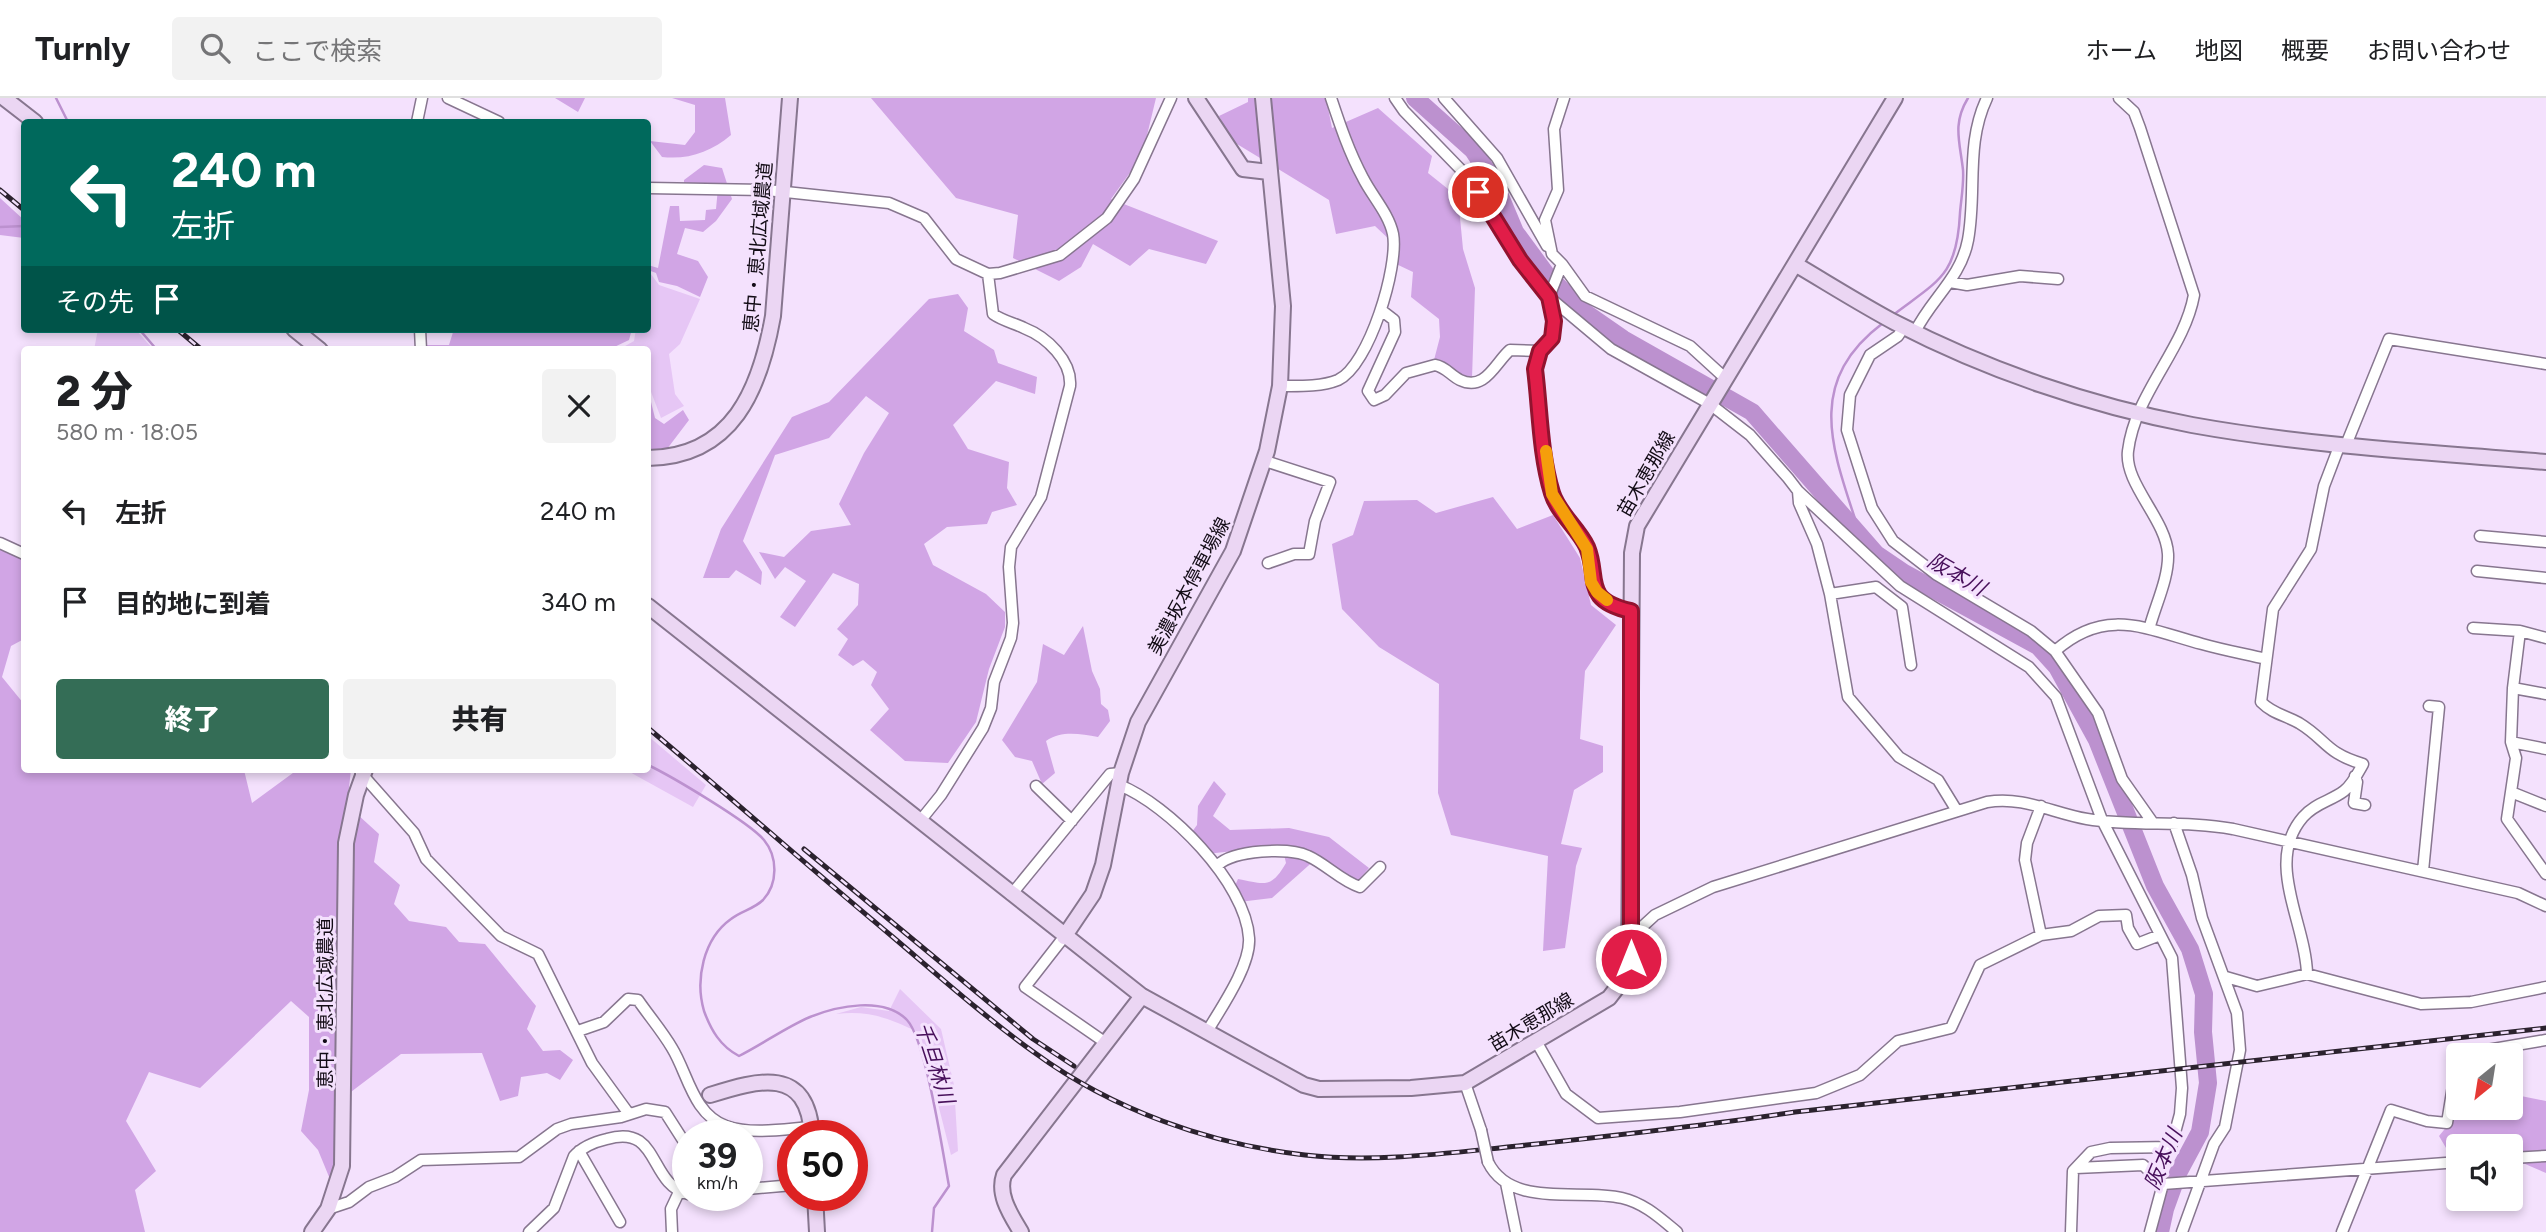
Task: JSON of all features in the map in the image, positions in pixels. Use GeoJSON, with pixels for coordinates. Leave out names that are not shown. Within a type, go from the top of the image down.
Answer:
{"type":"FeatureCollection","features":[{"type":"Feature","properties":{"kind":"main road"},"geometry":{"type":"LineString","coordinates":[[4,98],[31,119]]}},
{"type":"Feature","properties":{"kind":"main road","name":"恵中・恵北広域農道"},"geometry":{"type":"LineString","coordinates":[[651,457],[677,456],[705,444],[729,424],[749,396],[764,361],[772,316],[790,98]]}},
{"type":"Feature","properties":{"kind":"main road"},"geometry":{"type":"LineString","coordinates":[[1196,98],[1243,169],[1269,173]]}},
{"type":"Feature","properties":{"kind":"main road","name":"美濃坂本停車場線"},"geometry":{"type":"LineString","coordinates":[[1064,937],[1093,894],[1103,864],[1120,779],[1147,703],[1233,551],[1265,460],[1280,386],[1282,269],[1269,173],[1263,98]]}},
{"type":"Feature","properties":{"kind":"main road","name":"苗木恵那線"},"geometry":{"type":"LineString","coordinates":[[1142,996],[1304,1085],[1320,1089],[1446,1087],[1465,1083],[1618,990],[1629,972],[1631,937],[1631,611],[1632,553],[1637,526],[1895,98]]}},
{"type":"Feature","properties":{"kind":"main road"},"geometry":{"type":"LineString","coordinates":[[1796,264],[1905,328],[2035,381],[2139,412],[2235,432],[2546,462]]}},
{"type":"Feature","properties":{"kind":"main road"},"geometry":{"type":"LineString","coordinates":[[299,333],[315,346]]}},
{"type":"Feature","properties":{"kind":"main road"},"geometry":{"type":"LineString","coordinates":[[651,608],[1142,996],[1004,1175],[1001,1183],[1003,1196],[1021,1232]]}},
{"type":"Feature","properties":{"kind":"main road","name":"恵中・恵北広域農道"},"geometry":{"type":"LineString","coordinates":[[312,1232],[328,1209],[340,1179],[344,1148],[346,843],[362,773]]}},
{"type":"Feature","properties":{"kind":"main road"},"geometry":{"type":"LineString","coordinates":[[710,1095],[752,1082],[778,1082],[794,1090],[806,1104],[810,1120]]}},
{"type":"Feature","properties":{"kind":"main road"},"geometry":{"type":"LineString","coordinates":[[816,1211],[817,1232]]}},
{"type":"Feature","properties":{"kind":"street"},"geometry":{"type":"LineString","coordinates":[[418,119],[422,98]]}},
{"type":"Feature","properties":{"kind":"street"},"geometry":{"type":"LineString","coordinates":[[448,98],[493,119]]}},
{"type":"Feature","properties":{"kind":"street"},"geometry":{"type":"LineString","coordinates":[[651,188],[782,192],[873,200],[907,210],[930,223],[956,259],[988,274],[1033,265],[1060,255],[1107,218],[1134,179],[1171,98]]}},
{"type":"Feature","properties":{"kind":"street"},"geometry":{"type":"LineString","coordinates":[[1280,386],[1305,386],[1337,380],[1345,375],[1364,347],[1381,310],[1393,237],[1355,162],[1331,98]]}},
{"type":"Feature","properties":{"kind":"street"},"geometry":{"type":"LineString","coordinates":[[1395,98],[1404,111],[1467,176],[1520,260],[1549,297],[1611,349],[1712,401],[1750,435],[1798,491],[1900,586],[2019,659],[2039,676],[2056,697],[2106,820],[2172,957],[2182,1088],[2176,1138],[2171,1147],[2091,1152],[2073,1171],[2071,1232]]}},
{"type":"Feature","properties":{"kind":"street"},"geometry":{"type":"LineString","coordinates":[[1444,98],[1497,158],[1538,234],[1560,266],[1586,296],[1690,346],[1724,379]]}},
{"type":"Feature","properties":{"kind":"street"},"geometry":{"type":"LineString","coordinates":[[1552,254],[1545,220],[1558,190],[1554,129],[1564,98]]}},
{"type":"Feature","properties":{"kind":"street"},"geometry":{"type":"LineString","coordinates":[[1987,98],[1977,118],[1968,241],[1961,266],[1927,309],[1870,355],[1850,395],[1847,430],[1872,508],[1893,541],[1937,575],[2032,631],[2055,651],[2098,713],[2122,779],[2148,823]]}},
{"type":"Feature","properties":{"kind":"street"},"geometry":{"type":"LineString","coordinates":[[2119,98],[2134,112],[2194,295],[2190,320],[2139,412],[2128,451],[2129,464],[2164,533],[2168,555],[2150,626]]}},
{"type":"Feature","properties":{"kind":"street"},"geometry":{"type":"LineString","coordinates":[[1560,266],[1549,297],[1554,321],[1552,338],[1540,351],[1535,369],[1552,494],[1587,549],[1591,582],[1597,592],[1618,608],[1631,611]]}},
{"type":"Feature","properties":{"kind":"street"},"geometry":{"type":"LineString","coordinates":[[920,821],[942,795],[983,728],[991,708],[994,682],[1011,638],[1013,623],[1009,567],[1011,547],[1041,497],[1070,386],[1069,369],[1056,351],[1035,333],[993,314],[988,274]]}},
{"type":"Feature","properties":{"kind":"street"},"geometry":{"type":"LineString","coordinates":[[1950,282],[1967,285],[2020,276],[2058,279]]}},
{"type":"Feature","properties":{"kind":"street"},"geometry":{"type":"LineString","coordinates":[[1381,310],[1394,320],[1395,332],[1368,391],[1374,400],[1385,396],[1413,370],[1436,365],[1446,368],[1458,379],[1469,382],[1490,374],[1510,350],[1540,351]]}},
{"type":"Feature","properties":{"kind":"street"},"geometry":{"type":"LineString","coordinates":[[2307,974],[2299,923],[2287,884],[2288,842],[2311,809],[2342,792],[2363,764],[2339,757],[2300,724],[2271,712],[2261,702],[2273,609],[2311,549],[2324,486],[2389,339],[2546,364]]}},
{"type":"Feature","properties":{"kind":"street"},"geometry":{"type":"LineString","coordinates":[[1265,460],[1330,482],[1315,521],[1309,554],[1294,554],[1268,563]]}},
{"type":"Feature","properties":{"kind":"street"},"geometry":{"type":"LineString","coordinates":[[1798,491],[1799,503],[1817,544],[1830,594],[1848,697],[1899,757],[1938,780],[1957,811]]}},
{"type":"Feature","properties":{"kind":"street"},"geometry":{"type":"LineString","coordinates":[[2480,536],[2546,542]]}},
{"type":"Feature","properties":{"kind":"street"},"geometry":{"type":"LineString","coordinates":[[0,543],[21,553]]}},
{"type":"Feature","properties":{"kind":"street"},"geometry":{"type":"LineString","coordinates":[[2477,571],[2546,578]]}},
{"type":"Feature","properties":{"kind":"street"},"geometry":{"type":"LineString","coordinates":[[1830,594],[1876,587],[1902,607],[1911,665]]}},
{"type":"Feature","properties":{"kind":"street"},"geometry":{"type":"LineString","coordinates":[[2055,651],[2074,635],[2105,624],[2150,626],[2200,643],[2266,659]]}},
{"type":"Feature","properties":{"kind":"street"},"geometry":{"type":"LineString","coordinates":[[2473,628],[2520,632],[2546,638]]}},
{"type":"Feature","properties":{"kind":"street"},"geometry":{"type":"LineString","coordinates":[[2520,632],[2513,688],[2511,742],[2516,758],[2507,819],[2510,828],[2546,874]]}},
{"type":"Feature","properties":{"kind":"street"},"geometry":{"type":"LineString","coordinates":[[2513,688],[2546,694]]}},
{"type":"Feature","properties":{"kind":"street"},"geometry":{"type":"LineString","coordinates":[[2423,871],[2440,707],[2429,706]]}},
{"type":"Feature","properties":{"kind":"street"},"geometry":{"type":"LineString","coordinates":[[2511,742],[2546,749]]}},
{"type":"Feature","properties":{"kind":"street"},"geometry":{"type":"LineString","coordinates":[[364,773],[414,834],[426,859],[493,929],[501,936],[538,954],[592,1063],[629,1114]]}},
{"type":"Feature","properties":{"kind":"street"},"geometry":{"type":"LineString","coordinates":[[1011,895],[1110,774],[1120,779],[1152,803],[1218,865],[1233,889],[1249,938],[1248,949],[1231,990],[1208,1030]]}},
{"type":"Feature","properties":{"kind":"street"},"geometry":{"type":"LineString","coordinates":[[2355,776],[2357,782],[2354,803],[2365,806]]}},
{"type":"Feature","properties":{"kind":"street"},"geometry":{"type":"LineString","coordinates":[[1036,786],[1072,821]]}},
{"type":"Feature","properties":{"kind":"street"},"geometry":{"type":"LineString","coordinates":[[2511,792],[2546,806]]}},
{"type":"Feature","properties":{"kind":"street"},"geometry":{"type":"LineString","coordinates":[[1631,937],[1655,915],[1713,887],[1987,802],[2010,799],[2088,819],[2214,826],[2518,893],[2546,906]]}},
{"type":"Feature","properties":{"kind":"street"},"geometry":{"type":"LineString","coordinates":[[2041,806],[2027,843],[2025,860],[2041,935]]}},
{"type":"Feature","properties":{"kind":"street"},"geometry":{"type":"LineString","coordinates":[[2174,823],[2192,875],[2202,918],[2238,1013],[2240,1050],[2225,1127],[2199,1182],[2182,1232]]}},
{"type":"Feature","properties":{"kind":"street"},"geometry":{"type":"LineString","coordinates":[[1218,865],[1224,859],[1246,851],[1306,855],[1360,887],[1380,867]]}},
{"type":"Feature","properties":{"kind":"street"},"geometry":{"type":"LineString","coordinates":[[1536,1041],[1566,1094],[1598,1118],[1680,1112],[1816,1093],[1860,1075],[1898,1041],[1951,1028],[1980,965],[2041,935],[2071,932],[2099,916],[2126,915],[2128,929],[2137,944],[2160,935]]}},
{"type":"Feature","properties":{"kind":"street"},"geometry":{"type":"LineString","coordinates":[[1064,937],[1025,987],[1106,1043]]}},
{"type":"Feature","properties":{"kind":"street"},"geometry":{"type":"LineString","coordinates":[[2226,977],[2257,986],[2307,974],[2421,1004],[2471,1002],[2546,987]]}},
{"type":"Feature","properties":{"kind":"street"},"geometry":{"type":"LineString","coordinates":[[578,1031],[604,1022],[628,999],[638,1000],[672,1047],[695,1098],[715,1121],[747,1130],[777,1130]]}},
{"type":"Feature","properties":{"kind":"street"},"geometry":{"type":"LineString","coordinates":[[2342,1232],[2391,1110],[2427,1121],[2447,1123],[2458,1055],[2546,1040]]}},
{"type":"Feature","properties":{"kind":"street"},"geometry":{"type":"LineString","coordinates":[[1465,1083],[1481,1129],[1488,1162],[1506,1183],[1521,1191],[1598,1194],[1624,1198],[1639,1203],[1677,1232]]}},
{"type":"Feature","properties":{"kind":"street"},"geometry":{"type":"LineString","coordinates":[[328,1209],[349,1202],[369,1187],[395,1177],[421,1160],[519,1157],[556,1129],[629,1114],[660,1110],[672,1120]]}},
{"type":"Feature","properties":{"kind":"street"},"geometry":{"type":"LineString","coordinates":[[529,1232],[554,1208],[579,1151],[610,1138],[630,1137],[647,1147],[664,1180],[672,1185]]}},
{"type":"Feature","properties":{"kind":"street"},"geometry":{"type":"LineString","coordinates":[[579,1151],[620,1222]]}},
{"type":"Feature","properties":{"kind":"street"},"geometry":{"type":"LineString","coordinates":[[2523,1157],[2546,1156]]}},
{"type":"Feature","properties":{"kind":"street"},"geometry":{"type":"LineString","coordinates":[[2076,1168],[2143,1165],[2163,1184],[2446,1163]]}},
{"type":"Feature","properties":{"kind":"street"},"geometry":{"type":"LineString","coordinates":[[1506,1183],[1516,1232]]}},
{"type":"Feature","properties":{"kind":"street"},"geometry":{"type":"LineString","coordinates":[[2150,1232],[2163,1184]]}},
{"type":"Feature","properties":{"kind":"street"},"geometry":{"type":"LineString","coordinates":[[672,1208],[672,1232]]}},
{"type":"Feature","properties":{"kind":"shaded area"},"geometry":{"type":"Polygon","coordinates":[[[555,98],[585,98],[578,112],[555,98]]]}},
{"type":"Feature","properties":{"kind":"shaded area"},"geometry":{"type":"Polygon","coordinates":[[[672,98],[725,98],[731,135],[699,154],[662,157],[651,141],[685,145],[695,132],[695,105],[672,98]]]}},
{"type":"Feature","properties":{"kind":"shaded area"},"geometry":{"type":"Polygon","coordinates":[[[871,98],[1156,98],[1142,156],[1111,199],[1218,241],[1206,264],[1149,249],[1130,266],[1093,244],[1081,267],[1059,281],[1013,258],[1018,215],[956,198],[871,98]]]}},
{"type":"Feature","properties":{"kind":"shaded area"},"geometry":{"type":"Polygon","coordinates":[[[1248,98],[1326,98],[1332,128],[1378,108],[1432,156],[1428,173],[1458,197],[1463,249],[1475,288],[1472,378],[1434,360],[1440,337],[1439,319],[1411,297],[1413,272],[1394,263],[1392,242],[1375,226],[1336,234],[1329,200],[1232,141],[1219,116],[1248,102],[1248,98]]]}},
{"type":"Feature","properties":{"kind":"shaded area"},"geometry":{"type":"Polygon","coordinates":[[[704,165],[722,168],[732,199],[716,221],[703,232],[685,228],[677,254],[698,261],[708,277],[700,297],[677,286],[659,282],[656,273],[651,271],[651,266],[658,268],[670,206],[679,206],[680,221],[705,220],[706,210],[716,209],[718,188],[684,188],[684,180],[704,165]]]}},
{"type":"Feature","properties":{"kind":"shaded area"},"geometry":{"type":"Polygon","coordinates":[[[0,198],[21,217],[21,238],[0,235],[0,198]]]}},
{"type":"Feature","properties":{"kind":"shaded area"},"geometry":{"type":"Polygon","coordinates":[[[651,274],[659,285],[700,299],[680,344],[669,354],[675,394],[684,406],[661,418],[651,392],[651,346],[625,346],[634,341],[635,333],[651,333],[651,274]]]}},
{"type":"Feature","properties":{"kind":"shaded area"},"geometry":{"type":"Polygon","coordinates":[[[958,294],[968,308],[964,331],[994,350],[998,363],[1037,377],[1035,394],[996,381],[953,425],[968,449],[1009,462],[1007,488],[1017,505],[992,512],[987,524],[947,527],[924,544],[933,565],[986,594],[1005,612],[1005,627],[989,669],[976,722],[948,763],[905,761],[870,730],[889,709],[871,685],[877,672],[863,660],[853,666],[838,655],[848,639],[837,629],[858,605],[859,584],[833,573],[795,627],[780,617],[806,581],[785,567],[775,579],[759,552],[784,557],[811,531],[851,525],[839,504],[864,453],[889,413],[866,396],[829,438],[775,455],[743,541],[762,572],[761,585],[736,570],[729,578],[703,578],[721,529],[792,417],[829,402],[929,299],[958,294]]]}},
{"type":"Feature","properties":{"kind":"shaded area"},"geometry":{"type":"Polygon","coordinates":[[[97,333],[139,333],[150,346],[95,346],[97,333]]]}},
{"type":"Feature","properties":{"kind":"shaded area"},"geometry":{"type":"Polygon","coordinates":[[[453,333],[631,333],[629,340],[616,346],[426,345],[449,345],[453,333]]]}},
{"type":"Feature","properties":{"kind":"shaded area"},"geometry":{"type":"Polygon","coordinates":[[[651,402],[655,418],[664,424],[683,410],[689,420],[667,449],[651,450],[651,402]]]}},
{"type":"Feature","properties":{"kind":"shaded area"},"geometry":{"type":"Polygon","coordinates":[[[1493,497],[1517,529],[1553,515],[1580,558],[1591,605],[1616,625],[1585,671],[1580,739],[1603,746],[1603,772],[1574,790],[1561,844],[1582,848],[1576,866],[1565,948],[1543,951],[1548,856],[1451,835],[1438,793],[1439,684],[1379,647],[1342,609],[1332,544],[1353,535],[1364,501],[1417,500],[1436,513],[1493,497]]]}},
{"type":"Feature","properties":{"kind":"shaded area"},"geometry":{"type":"Polygon","coordinates":[[[0,550],[21,559],[21,641],[11,646],[2,677],[21,700],[21,773],[245,773],[252,803],[293,773],[351,773],[347,805],[379,834],[374,862],[400,885],[394,904],[409,921],[446,927],[459,942],[485,944],[536,1006],[527,1029],[543,1051],[560,1050],[573,1060],[560,1080],[547,1073],[521,1077],[518,1096],[500,1101],[482,1053],[401,1054],[339,1101],[340,1151],[332,1184],[318,1150],[301,1131],[309,1090],[309,1017],[291,1001],[200,1088],[149,1072],[126,1121],[156,1171],[135,1190],[145,1232],[0,1232],[0,550]]]}},
{"type":"Feature","properties":{"kind":"shaded area"},"geometry":{"type":"Polygon","coordinates":[[[1083,626],[1092,671],[1100,689],[1101,704],[1108,710],[1110,721],[1098,737],[1065,734],[1046,741],[1055,773],[1042,784],[1032,761],[1015,757],[1002,740],[1037,682],[1043,644],[1064,655],[1083,626]]]}},
{"type":"Feature","properties":{"kind":"shaded area"},"geometry":{"type":"Polygon","coordinates":[[[651,739],[706,785],[693,807],[631,773],[651,773],[651,739]]]}},
{"type":"Feature","properties":{"kind":"shaded area"},"geometry":{"type":"Polygon","coordinates":[[[1214,781],[1226,794],[1213,816],[1230,830],[1289,828],[1329,837],[1369,868],[1357,882],[1317,858],[1272,898],[1239,902],[1234,888],[1238,879],[1266,883],[1276,877],[1286,863],[1282,846],[1206,854],[1189,836],[1197,825],[1198,806],[1214,781]]]}},
{"type":"Feature","properties":{"kind":"shaded area"},"geometry":{"type":"Polygon","coordinates":[[[900,989],[941,1029],[954,1085],[958,1151],[951,1155],[920,1033],[880,1017],[859,1013],[836,1014],[861,1007],[889,1011],[900,989]]]}},
{"type":"Feature","properties":{"kind":"shaded area"},"geometry":{"type":"Polygon","coordinates":[[[2524,1097],[2546,1101],[2546,1173],[2523,1163],[2523,1134],[2446,1134],[2446,1148],[2439,1136],[2452,1120],[2524,1120],[2524,1097]]]}},
{"type":"Feature","properties":{"kind":"waterway"},"geometry":{"type":"LineString","coordinates":[[56,98],[66,119]]}},
{"type":"Feature","properties":{"kind":"waterway","name":"阪本川"},"geometry":{"type":"LineString","coordinates":[[1415,98],[1473,150],[1494,182],[1515,232],[1546,274],[1584,312],[1623,339],[1752,412],[1876,554],[1904,573],[2038,646],[2057,667],[2097,740],[2155,886],[2190,949],[2204,994],[2203,1032],[2208,1083],[2200,1132],[2178,1173],[2160,1232]]}},
{"type":"Feature","properties":{"kind":"waterway"},"geometry":{"type":"LineString","coordinates":[[1893,315],[1934,284],[1950,264],[1955,251],[1963,181],[1959,125],[1968,98]]}},
{"type":"Feature","properties":{"kind":"waterway","name":"千旦林川"},"geometry":{"type":"LineString","coordinates":[[0,227],[21,226]]}},
{"type":"Feature","properties":{"kind":"waterway"},"geometry":{"type":"LineString","coordinates":[[1860,534],[1834,448],[1831,421],[1833,395],[1842,370],[1858,346],[1883,323]]}},
{"type":"Feature","properties":{"kind":"waterway","name":"千旦林川"},"geometry":{"type":"LineString","coordinates":[[142,333],[154,346]]}},
{"type":"Feature","properties":{"kind":"waterway","name":"千旦林川"},"geometry":{"type":"LineString","coordinates":[[651,767],[743,822],[764,840],[772,854],[774,878],[768,894],[759,903],[721,927],[704,961],[700,986],[704,1011],[713,1031],[726,1047],[739,1056],[801,1021],[846,1007],[860,1005],[886,1008],[907,1020],[921,1050],[927,1073],[949,1186],[934,1208],[932,1232]]}},
{"type":"Feature","properties":{"kind":"railway"},"geometry":{"type":"LineString","coordinates":[[0,190],[21,208]]}},
{"type":"Feature","properties":{"kind":"railway"},"geometry":{"type":"LineString","coordinates":[[182,333],[197,346]]}},
{"type":"Feature","properties":{"kind":"railway"},"geometry":{"type":"LineString","coordinates":[[651,731],[963,997],[1035,1053],[1065,1073],[1129,1107],[1198,1133],[1269,1150],[1358,1158],[1438,1154],[2546,1028]]}},
{"type":"Feature","properties":{"kind":"railway"},"geometry":{"type":"LineString","coordinates":[[804,849],[1033,1039],[1074,1066]]}},
{"type":"Feature","properties":{"kind":"slow traffic"},"geometry":{"type":"LineString","coordinates":[[1546,451],[1552,494],[1587,549],[1591,582],[1597,592],[1607,600]]}},
{"type":"Feature","properties":{"kind":"route"},"geometry":{"type":"LineString","coordinates":[[1478,192],[1520,260],[1549,297],[1554,321],[1552,338],[1540,351],[1535,369],[1552,494],[1587,549],[1591,582],[1597,592],[1618,608],[1631,611],[1631,959]]}}]}
